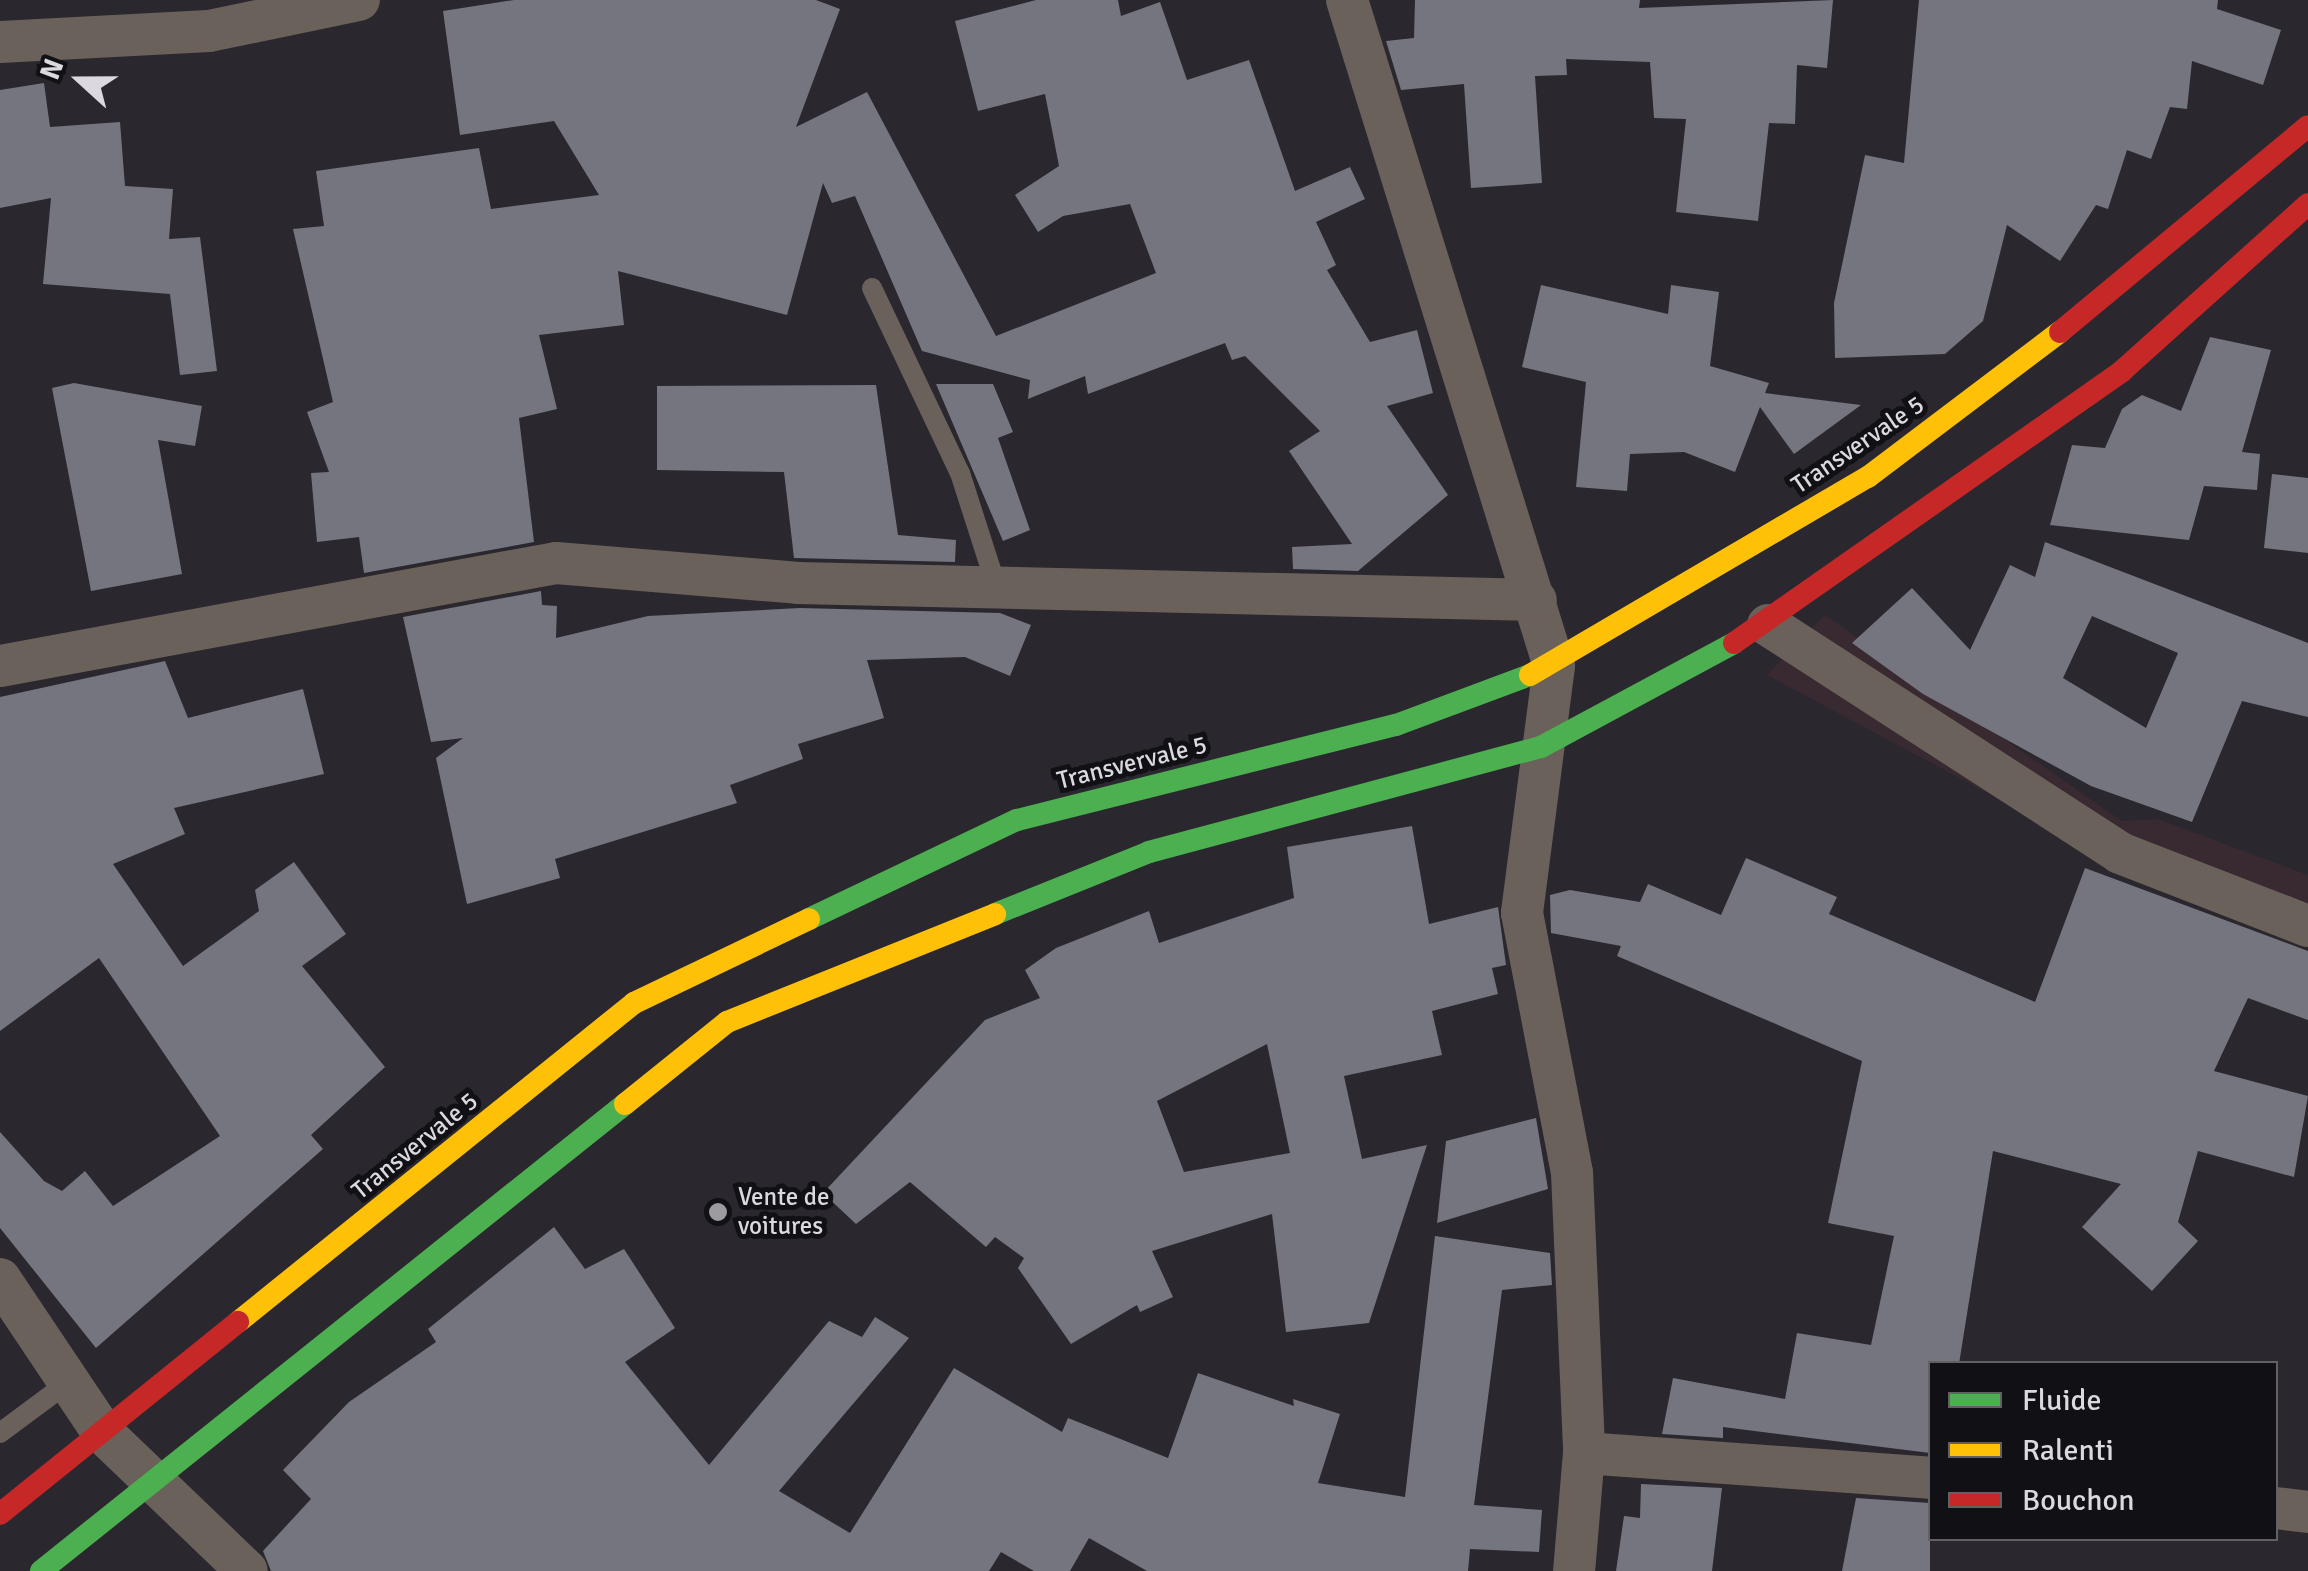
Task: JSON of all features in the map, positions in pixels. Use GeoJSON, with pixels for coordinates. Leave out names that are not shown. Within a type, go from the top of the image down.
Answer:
{"type":"FeatureCollection","features":[{"type":"Feature","properties":{"kind":"main road","name":"Transvervale 5"},"geometry":{"type":"LineString","coordinates":[[0,1514],[634,1004],[1017,820],[1396,726],[1554,666],[1868,477],[2140,272],[2308,126]]}},
{"type":"Feature","properties":{"kind":"main road"},"geometry":{"type":"LineString","coordinates":[[41,1571],[149,1478],[727,1022],[1149,852],[1541,746],[1768,625],[2122,371],[2308,204]]}},
{"type":"Feature","properties":{"kind":"street"},"geometry":{"type":"LineString","coordinates":[[0,42],[209,30],[359,0]]}},
{"type":"Feature","properties":{"kind":"street"},"geometry":{"type":"LineString","coordinates":[[1347,0],[1554,666],[1522,912],[1572,1173],[1584,1452],[1574,1571]]}},
{"type":"Feature","properties":{"kind":"street"},"geometry":{"type":"LineString","coordinates":[[0,666],[556,562],[997,588],[1536,600]]}},
{"type":"Feature","properties":{"kind":"street"},"geometry":{"type":"LineString","coordinates":[[1768,625],[2120,854],[2308,926]]}},
{"type":"Feature","properties":{"kind":"street"},"geometry":{"type":"LineString","coordinates":[[0,1279],[103,1433],[247,1571]]}},
{"type":"Feature","properties":{"kind":"street"},"geometry":{"type":"LineString","coordinates":[[1584,1452],[1928,1478]]}},
{"type":"Feature","properties":{"kind":"street"},"geometry":{"type":"LineString","coordinates":[[2278,1508],[2308,1512]]}},
{"type":"Feature","properties":{"kind":"lane"},"geometry":{"type":"LineString","coordinates":[[872,288],[960,473],[997,588]]}},
{"type":"Feature","properties":{"kind":"lane"},"geometry":{"type":"LineString","coordinates":[[0,1433],[70,1381]]}},
{"type":"Feature","properties":{"kind":"shaded area"},"geometry":{"type":"Polygon","coordinates":[[[1825,615],[2122,821],[2158,819],[2308,875],[2308,932],[2107,857],[1767,675],[1825,615]]]}},
{"type":"Feature","properties":{"kind":"building"},"geometry":{"type":"Polygon","coordinates":[[[514,0],[816,0],[840,9],[796,127],[867,92],[996,336],[1156,273],[1130,204],[1063,216],[1038,232],[1015,195],[1059,166],[1045,94],[978,111],[955,21],[1036,0],[1118,0],[1121,16],[1160,2],[1187,80],[1249,60],[1295,191],[1350,167],[1365,199],[1316,222],[1336,265],[1327,270],[1370,342],[1417,330],[1433,393],[1387,406],[1448,495],[1358,571],[1293,569],[1292,547],[1352,544],[1289,451],[1320,431],[1245,356],[1232,360],[1225,343],[1088,394],[1085,376],[1028,399],[1030,380],[922,351],[855,196],[832,203],[823,183],[787,315],[618,271],[624,325],[539,335],[557,409],[519,418],[534,542],[364,573],[359,537],[317,542],[311,473],[329,472],[307,412],[333,402],[293,229],[324,226],[316,171],[479,148],[491,209],[599,195],[554,121],[460,135],[443,11],[514,0]]]}},
{"type":"Feature","properties":{"kind":"building"},"geometry":{"type":"Polygon","coordinates":[[[1415,0],[1640,0],[1639,8],[1833,0],[1827,68],[1797,65],[1795,124],[1769,123],[1758,221],[1676,212],[1686,119],[1654,118],[1650,62],[1566,59],[1567,75],[1535,76],[1542,183],[1471,188],[1464,84],[1401,90],[1386,41],[1414,38],[1415,0]]]}},
{"type":"Feature","properties":{"kind":"building"},"geometry":{"type":"Polygon","coordinates":[[[1919,0],[2218,0],[2217,9],[2281,30],[2263,85],[2192,61],[2187,109],[2170,107],[2151,159],[2127,150],[2108,209],[2096,205],[2060,261],[2007,225],[1983,321],[1945,354],[1835,358],[1834,303],[1865,155],[1904,163],[1919,0]]]}},
{"type":"Feature","properties":{"kind":"building"},"geometry":{"type":"Polygon","coordinates":[[[44,83],[50,127],[120,122],[125,186],[173,189],[169,239],[200,237],[217,371],[180,375],[170,294],[43,284],[51,198],[0,208],[0,90],[44,83]]]}},
{"type":"Feature","properties":{"kind":"building"},"geometry":{"type":"Polygon","coordinates":[[[1541,285],[1668,314],[1671,285],[1719,292],[1710,366],[1769,383],[1765,393],[1861,405],[1794,454],[1760,407],[1735,472],[1684,452],[1630,454],[1627,491],[1576,487],[1586,382],[1522,367],[1541,285]]]}},
{"type":"Feature","properties":{"kind":"building"},"geometry":{"type":"Polygon","coordinates":[[[2210,337],[2271,350],[2242,452],[2260,454],[2257,490],[2204,486],[2189,540],[2050,525],[2072,445],[2105,448],[2122,409],[2142,395],[2181,411],[2210,337]]]}},
{"type":"Feature","properties":{"kind":"building"},"geometry":{"type":"Polygon","coordinates":[[[74,383],[202,406],[195,446],[158,440],[182,574],[91,591],[52,388],[74,383]]]}},
{"type":"Feature","properties":{"kind":"building"},"geometry":{"type":"Polygon","coordinates":[[[936,384],[993,384],[1013,432],[998,438],[1030,530],[1003,541],[936,384]]]}},
{"type":"Feature","properties":{"kind":"building"},"geometry":{"type":"Polygon","coordinates":[[[876,385],[898,535],[956,540],[955,562],[794,558],[784,472],[657,470],[657,386],[876,385]]]}},
{"type":"Feature","properties":{"kind":"building"},"geometry":{"type":"Polygon","coordinates":[[[2272,474],[2308,478],[2308,553],[2264,548],[2272,474]]]}},
{"type":"Feature","properties":{"kind":"building"},"geometry":{"type":"Polygon","coordinates":[[[2045,542],[2308,643],[2308,717],[2242,701],[2192,822],[2091,786],[1923,694],[1852,643],[1912,588],[1970,650],[2010,565],[2035,577],[2045,542]],[[2092,616],[2063,678],[2146,728],[2178,653],[2092,616]]]}},
{"type":"Feature","properties":{"kind":"building"},"geometry":{"type":"Polygon","coordinates":[[[541,591],[542,605],[557,606],[556,638],[648,616],[800,608],[1000,613],[1031,625],[1010,676],[965,657],[867,660],[884,718],[798,744],[803,759],[730,785],[737,803],[555,859],[560,878],[467,904],[436,758],[463,738],[431,742],[403,617],[541,591]]]}},
{"type":"Feature","properties":{"kind":"building"},"geometry":{"type":"Polygon","coordinates":[[[165,661],[188,718],[303,689],[324,774],[174,808],[185,834],[113,864],[183,966],[259,911],[255,890],[294,862],[346,934],[302,966],[385,1067],[311,1135],[323,1149],[96,1348],[0,1228],[0,1132],[44,1181],[62,1191],[85,1171],[113,1206],[220,1136],[99,958],[0,1031],[0,697],[165,661]]]}},
{"type":"Feature","properties":{"kind":"building"},"geometry":{"type":"Polygon","coordinates":[[[1412,826],[1429,924],[1498,907],[1506,965],[1492,968],[1498,994],[1432,1011],[1442,1055],[1344,1076],[1362,1159],[1427,1145],[1369,1323],[1286,1332],[1272,1214],[1152,1251],[1173,1297],[1140,1312],[1137,1305],[1071,1344],[1018,1268],[1024,1258],[995,1237],[986,1247],[910,1182],[856,1224],[823,1193],[985,1020],[1040,998],[1025,970],[1056,948],[1149,911],[1159,943],[1294,898],[1287,847],[1412,826]],[[1267,1044],[1157,1101],[1184,1172],[1290,1153],[1267,1044]]]}},
{"type":"Feature","properties":{"kind":"building"},"geometry":{"type":"Polygon","coordinates":[[[1746,858],[1837,897],[1829,914],[2035,1002],[2085,868],[2308,951],[2308,1020],[2248,998],[2214,1071],[2308,1096],[2294,1177],[2198,1151],[2178,1222],[2198,1241],[2152,1291],[2082,1227],[2121,1184],[1993,1151],[1959,1361],[1928,1361],[1928,1453],[1723,1427],[1723,1438],[1662,1434],[1673,1378],[1785,1399],[1797,1333],[1871,1345],[1894,1236],[1828,1223],[1862,1061],[1617,956],[1621,946],[1551,933],[1550,895],[1570,890],[1640,902],[1648,884],[1721,915],[1746,858]]]}},
{"type":"Feature","properties":{"kind":"building"},"geometry":{"type":"Polygon","coordinates":[[[1536,1118],[1548,1189],[1437,1223],[1446,1141],[1536,1118]]]}},
{"type":"Feature","properties":{"kind":"building"},"geometry":{"type":"Polygon","coordinates":[[[554,1227],[585,1269],[624,1249],[675,1328],[625,1362],[709,1465],[829,1321],[862,1337],[875,1317],[909,1338],[779,1491],[850,1533],[954,1368],[1062,1432],[1068,1418],[1168,1458],[1198,1373],[1294,1406],[1293,1399],[1340,1414],[1318,1483],[1405,1497],[1435,1236],[1550,1253],[1552,1285],[1502,1290],[1474,1505],[1542,1510],[1539,1552],[1470,1549],[1468,1571],[1147,1571],[1089,1538],[1070,1571],[1034,1571],[1001,1552],[989,1571],[271,1571],[263,1551],[311,1499],[283,1470],[349,1402],[436,1342],[428,1329],[554,1227]]]}},
{"type":"Feature","properties":{"kind":"building"},"geometry":{"type":"Polygon","coordinates":[[[1641,1484],[1722,1488],[1712,1571],[1616,1571],[1624,1516],[1640,1518],[1641,1484]]]}},
{"type":"Feature","properties":{"kind":"building"},"geometry":{"type":"Polygon","coordinates":[[[1856,1498],[1928,1503],[1930,1571],[1842,1571],[1856,1498]]]}},
{"type":"Feature","properties":{"kind":"traffic: fast"},"geometry":{"type":"LineString","coordinates":[[995,914],[1149,852],[1541,747],[1734,643]]}},
{"type":"Feature","properties":{"kind":"traffic: fast"},"geometry":{"type":"LineString","coordinates":[[809,919],[1017,820],[1396,725],[1530,675]]}},
{"type":"Feature","properties":{"kind":"traffic: fast"},"geometry":{"type":"LineString","coordinates":[[41,1571],[625,1104]]}},
{"type":"Feature","properties":{"kind":"traffic: slow"},"geometry":{"type":"LineString","coordinates":[[1530,675],[1868,477],[2060,332]]}},
{"type":"Feature","properties":{"kind":"traffic: slow"},"geometry":{"type":"LineString","coordinates":[[625,1104],[727,1022],[995,914]]}},
{"type":"Feature","properties":{"kind":"traffic: slow"},"geometry":{"type":"LineString","coordinates":[[238,1322],[634,1003],[809,919]]}},
{"type":"Feature","properties":{"kind":"traffic: jam"},"geometry":{"type":"LineString","coordinates":[[2060,332],[2308,126]]}},
{"type":"Feature","properties":{"kind":"traffic: jam"},"geometry":{"type":"LineString","coordinates":[[1734,643],[2122,371],[2308,204]]}},
{"type":"Feature","properties":{"kind":"traffic: jam"},"geometry":{"type":"LineString","coordinates":[[0,1514],[238,1322]]}},
{"type":"Feature","properties":{"kind":"place","name":"Vente de voitures"},"geometry":{"type":"Point","coordinates":[718,1212]}}]}
